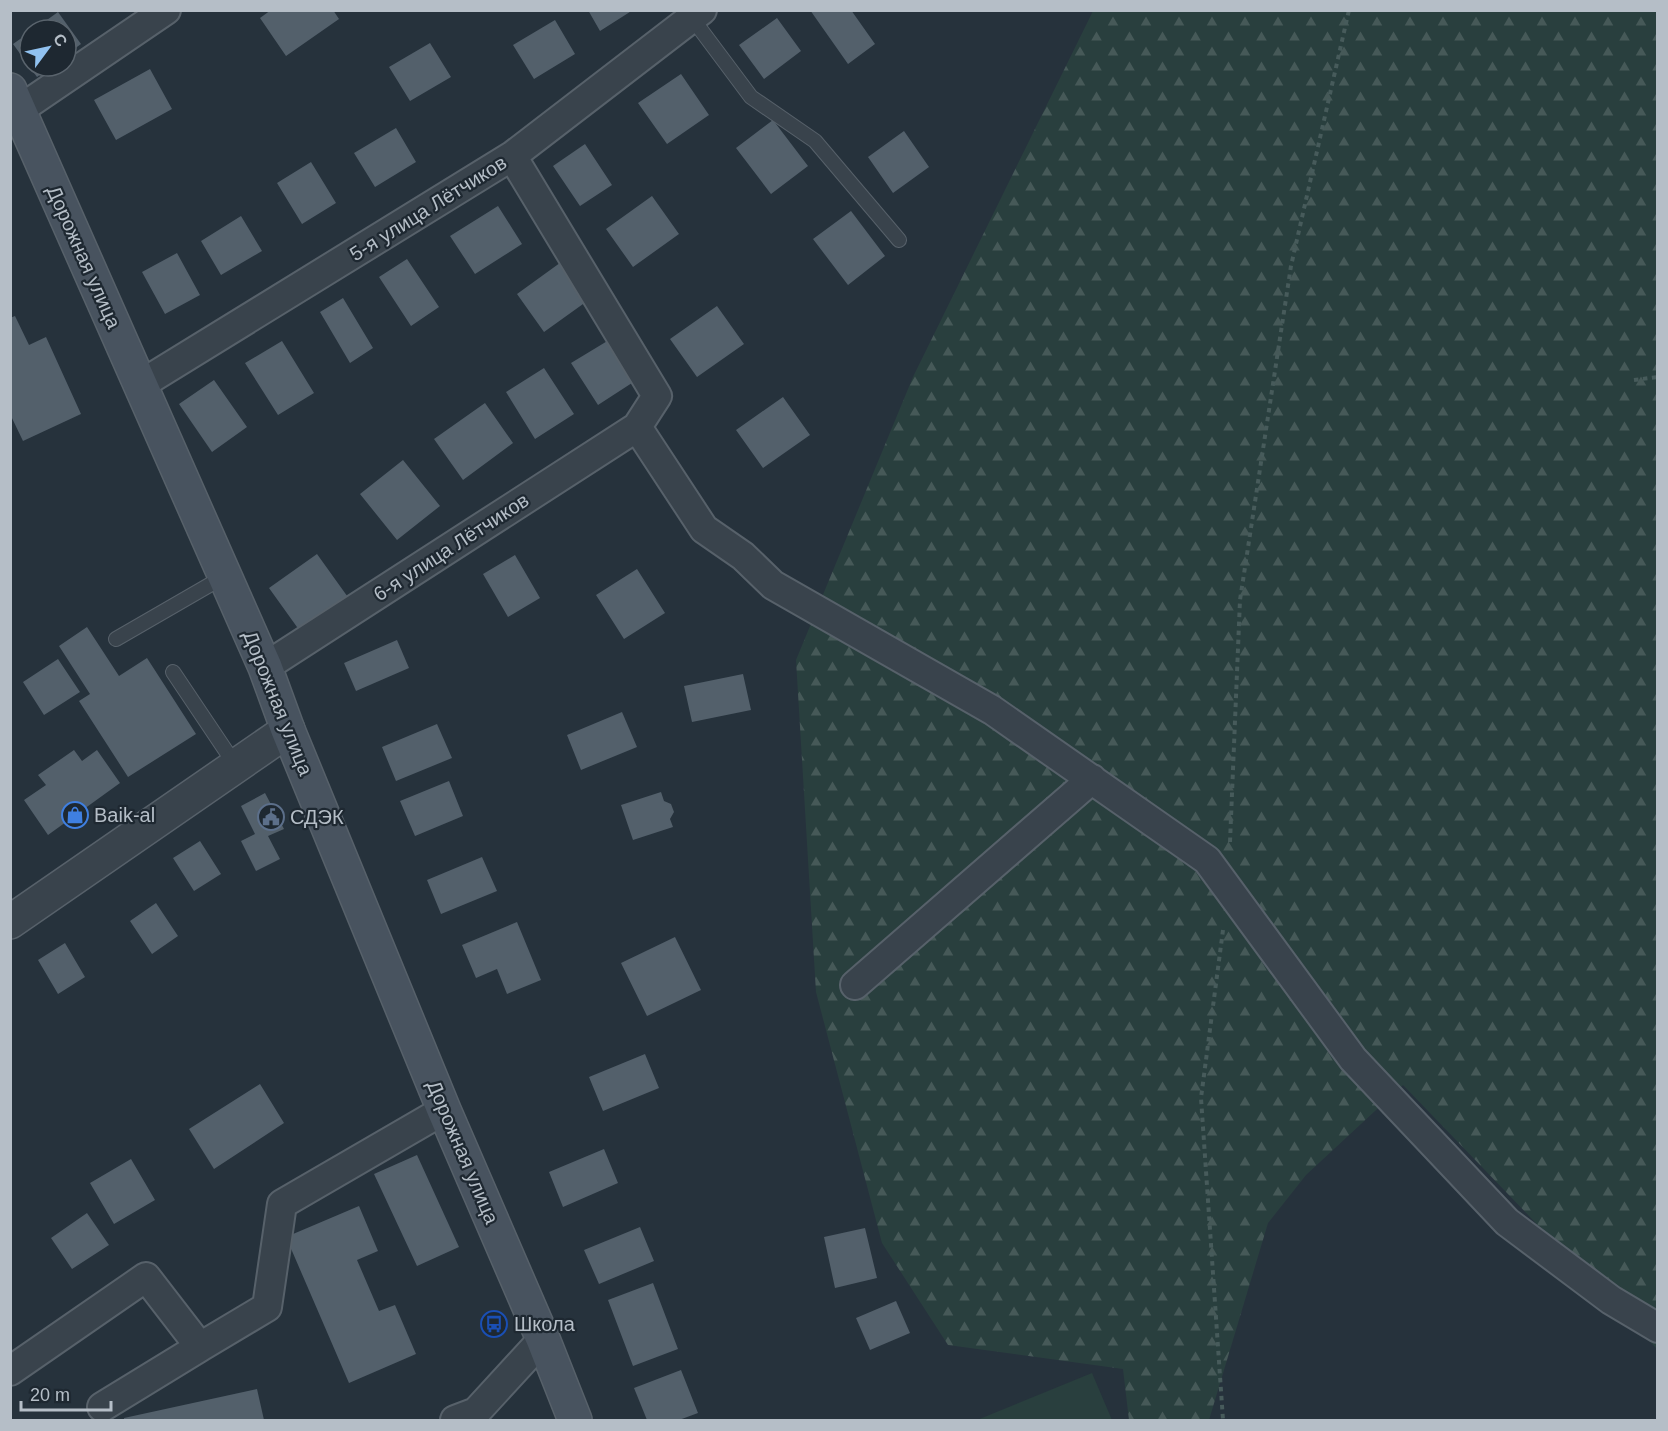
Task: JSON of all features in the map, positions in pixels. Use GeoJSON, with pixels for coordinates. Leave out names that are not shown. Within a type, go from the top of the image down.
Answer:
{"type":"FeatureCollection","features":[{"type":"Feature","properties":{"kind":"main road","name":"Дорожная улица"},"geometry":{"type":"LineString","coordinates":[[15,100],[265,667],[288,730],[444,1110],[543,1339],[575,1420]]}},
{"type":"Feature","properties":{"kind":"street"},"geometry":{"type":"LineString","coordinates":[[15,100],[166,10]]}},
{"type":"Feature","properties":{"kind":"street","name":"5-я улица Лётчиков"},"geometry":{"type":"LineString","coordinates":[[140,385],[512,156],[697,14]]}},
{"type":"Feature","properties":{"kind":"street"},"geometry":{"type":"LineString","coordinates":[[512,156],[657,396],[637,427],[704,529],[743,556],[773,585],[992,710],[1207,860],[1353,1059],[1507,1222],[1611,1300],[1658,1328]]}},
{"type":"Feature","properties":{"kind":"street","name":"6-я улица Лётчиков"},"geometry":{"type":"LineString","coordinates":[[265,667],[637,427]]}},
{"type":"Feature","properties":{"kind":"street"},"geometry":{"type":"LineString","coordinates":[[10,922],[288,730]]}},
{"type":"Feature","properties":{"kind":"street"},"geometry":{"type":"LineString","coordinates":[[855,985],[1092,779]]}},
{"type":"Feature","properties":{"kind":"street"},"geometry":{"type":"LineString","coordinates":[[102,1407],[267,1307],[282,1204],[444,1110]]}},
{"type":"Feature","properties":{"kind":"street"},"geometry":{"type":"LineString","coordinates":[[10,1371],[146,1276],[200,1347]]}},
{"type":"Feature","properties":{"kind":"street"},"geometry":{"type":"LineString","coordinates":[[455,1420],[476,1412],[543,1339]]}},
{"type":"Feature","properties":{"kind":"lane"},"geometry":{"type":"LineString","coordinates":[[697,14],[751,97],[815,141],[899,240]]}},
{"type":"Feature","properties":{"kind":"lane"},"geometry":{"type":"LineString","coordinates":[[116,639],[225,576]]}},
{"type":"Feature","properties":{"kind":"lane"},"geometry":{"type":"LineString","coordinates":[[174,672],[236,766]]}},
{"type":"Feature","properties":{"kind":"path"},"geometry":{"type":"LineString","coordinates":[[1223,1420],[1201,1098],[1228,889],[1240,600],[1291,266],[1349,10]]}},
{"type":"Feature","properties":{"kind":"path"},"geometry":{"type":"LineString","coordinates":[[1634,381],[1658,377]]}},
{"type":"Feature","properties":{"kind":"green space"},"geometry":{"type":"Polygon","coordinates":[[[1093,11],[1657,11],[1657,1349],[1403,1085],[1306,1175],[1268,1223],[1209,1420],[1129,1420],[1123,1369],[948,1345],[882,1243],[816,992],[796,660],[913,377],[1093,11]]]}},
{"type":"Feature","properties":{"kind":"green space"},"geometry":{"type":"Polygon","coordinates":[[[1092,1373],[1112,1420],[977,1420],[1092,1373]]]}},
{"type":"Feature","properties":{"kind":"building"},"geometry":{"type":"Polygon","coordinates":[[[271,10],[333,10],[339,19],[286,56],[260,18],[271,10]]]}},
{"type":"Feature","properties":{"kind":"building"},"geometry":{"type":"Polygon","coordinates":[[[588,10],[633,10],[600,31],[588,10]]]}},
{"type":"Feature","properties":{"kind":"building"},"geometry":{"type":"Polygon","coordinates":[[[810,10],[851,10],[875,44],[848,64],[810,10]]]}},
{"type":"Feature","properties":{"kind":"building"},"geometry":{"type":"Polygon","coordinates":[[[58,12],[62,18],[50,18],[58,12]]]}},
{"type":"Feature","properties":{"kind":"building"},"geometry":{"type":"Polygon","coordinates":[[[777,18],[801,51],[764,79],[739,45],[777,18]]]}},
{"type":"Feature","properties":{"kind":"building"},"geometry":{"type":"Polygon","coordinates":[[[555,20],[575,54],[534,79],[513,45],[555,20]]]}},
{"type":"Feature","properties":{"kind":"building"},"geometry":{"type":"Polygon","coordinates":[[[18,40],[18,51],[13,44],[18,40]]]}},
{"type":"Feature","properties":{"kind":"building"},"geometry":{"type":"Polygon","coordinates":[[[430,43],[451,77],[410,101],[389,67],[430,43]]]}},
{"type":"Feature","properties":{"kind":"building"},"geometry":{"type":"Polygon","coordinates":[[[150,69],[172,109],[116,140],[94,100],[150,69]]]}},
{"type":"Feature","properties":{"kind":"building"},"geometry":{"type":"Polygon","coordinates":[[[681,74],[709,115],[667,144],[638,103],[681,74]]]}},
{"type":"Feature","properties":{"kind":"building"},"geometry":{"type":"Polygon","coordinates":[[[773,120],[808,166],[771,194],[736,148],[773,120]]]}},
{"type":"Feature","properties":{"kind":"building"},"geometry":{"type":"Polygon","coordinates":[[[396,128],[416,162],[375,187],[354,153],[396,128]]]}},
{"type":"Feature","properties":{"kind":"building"},"geometry":{"type":"Polygon","coordinates":[[[904,131],[929,167],[893,193],[868,157],[904,131]]]}},
{"type":"Feature","properties":{"kind":"building"},"geometry":{"type":"Polygon","coordinates":[[[585,144],[612,185],[580,206],[553,166],[585,144]]]}},
{"type":"Feature","properties":{"kind":"building"},"geometry":{"type":"Polygon","coordinates":[[[311,162],[336,203],[302,224],[277,183],[311,162]]]}},
{"type":"Feature","properties":{"kind":"building"},"geometry":{"type":"Polygon","coordinates":[[[652,196],[679,234],[633,267],[606,229],[652,196]]]}},
{"type":"Feature","properties":{"kind":"building"},"geometry":{"type":"Polygon","coordinates":[[[498,206],[522,244],[475,274],[450,236],[498,206]]]}},
{"type":"Feature","properties":{"kind":"building"},"geometry":{"type":"Polygon","coordinates":[[[851,211],[885,256],[848,285],[813,239],[851,211]]]}},
{"type":"Feature","properties":{"kind":"building"},"geometry":{"type":"Polygon","coordinates":[[[241,216],[262,251],[221,275],[201,241],[241,216]]]}},
{"type":"Feature","properties":{"kind":"building"},"geometry":{"type":"Polygon","coordinates":[[[177,253],[200,295],[165,314],[142,272],[177,253]]]}},
{"type":"Feature","properties":{"kind":"building"},"geometry":{"type":"Polygon","coordinates":[[[407,259],[439,307],[411,326],[379,277],[407,259]]]}},
{"type":"Feature","properties":{"kind":"building"},"geometry":{"type":"Polygon","coordinates":[[[564,260],[590,299],[544,332],[517,294],[564,260]]]}},
{"type":"Feature","properties":{"kind":"building"},"geometry":{"type":"Polygon","coordinates":[[[343,298],[373,348],[350,363],[320,312],[343,298]]]}},
{"type":"Feature","properties":{"kind":"building"},"geometry":{"type":"Polygon","coordinates":[[[717,306],[744,344],[697,377],[670,339],[717,306]]]}},
{"type":"Feature","properties":{"kind":"building"},"geometry":{"type":"Polygon","coordinates":[[[15,316],[29,345],[46,337],[81,414],[23,441],[10,414],[10,318],[15,316]]]}},
{"type":"Feature","properties":{"kind":"building"},"geometry":{"type":"Polygon","coordinates":[[[609,340],[635,381],[598,405],[571,363],[609,340]]]}},
{"type":"Feature","properties":{"kind":"building"},"geometry":{"type":"Polygon","coordinates":[[[282,341],[314,393],[278,415],[245,363],[282,341]]]}},
{"type":"Feature","properties":{"kind":"building"},"geometry":{"type":"Polygon","coordinates":[[[544,368],[574,414],[535,439],[506,392],[544,368]]]}},
{"type":"Feature","properties":{"kind":"building"},"geometry":{"type":"Polygon","coordinates":[[[214,380],[247,427],[212,452],[179,404],[214,380]]]}},
{"type":"Feature","properties":{"kind":"building"},"geometry":{"type":"Polygon","coordinates":[[[783,397],[810,435],[763,468],[736,430],[783,397]]]}},
{"type":"Feature","properties":{"kind":"building"},"geometry":{"type":"Polygon","coordinates":[[[485,403],[513,443],[463,480],[434,439],[485,403]]]}},
{"type":"Feature","properties":{"kind":"building"},"geometry":{"type":"Polygon","coordinates":[[[403,460],[440,506],[397,540],[360,494],[403,460]]]}},
{"type":"Feature","properties":{"kind":"building"},"geometry":{"type":"Polygon","coordinates":[[[317,554],[350,600],[302,634],[269,588],[317,554]]]}},
{"type":"Feature","properties":{"kind":"building"},"geometry":{"type":"Polygon","coordinates":[[[515,555],[540,598],[508,617],[483,574],[515,555]]]}},
{"type":"Feature","properties":{"kind":"building"},"geometry":{"type":"Polygon","coordinates":[[[637,569],[665,613],[624,639],[596,595],[637,569]]]}},
{"type":"Feature","properties":{"kind":"building"},"geometry":{"type":"Polygon","coordinates":[[[87,627],[119,676],[147,658],[196,734],[128,777],[79,701],[90,694],[59,646],[87,627]]]}},
{"type":"Feature","properties":{"kind":"building"},"geometry":{"type":"Polygon","coordinates":[[[397,640],[409,668],[356,691],[344,663],[397,640]]]}},
{"type":"Feature","properties":{"kind":"building"},"geometry":{"type":"Polygon","coordinates":[[[58,659],[80,692],[44,715],[23,682],[58,659]]]}},
{"type":"Feature","properties":{"kind":"building"},"geometry":{"type":"Polygon","coordinates":[[[743,674],[751,710],[692,722],[684,686],[743,674]]]}},
{"type":"Feature","properties":{"kind":"building"},"geometry":{"type":"Polygon","coordinates":[[[622,712],[637,747],[581,770],[567,735],[622,712]]]}},
{"type":"Feature","properties":{"kind":"building"},"geometry":{"type":"Polygon","coordinates":[[[437,724],[452,758],[396,781],[382,747],[437,724]]]}},
{"type":"Feature","properties":{"kind":"building"},"geometry":{"type":"Polygon","coordinates":[[[74,750],[82,761],[97,750],[120,783],[48,835],[24,800],[46,785],[38,775],[74,750]]]}},
{"type":"Feature","properties":{"kind":"building"},"geometry":{"type":"Polygon","coordinates":[[[449,781],[463,816],[415,836],[400,801],[449,781]]]}},
{"type":"Feature","properties":{"kind":"building"},"geometry":{"type":"Polygon","coordinates":[[[661,792],[664,801],[671,804],[674,812],[670,819],[673,827],[633,840],[621,805],[661,792]]]}},
{"type":"Feature","properties":{"kind":"building"},"geometry":{"type":"Polygon","coordinates":[[[265,793],[284,829],[268,836],[280,859],[256,871],[241,841],[255,834],[241,806],[265,793]]]}},
{"type":"Feature","properties":{"kind":"building"},"geometry":{"type":"Polygon","coordinates":[[[200,841],[221,874],[194,891],[173,858],[200,841]]]}},
{"type":"Feature","properties":{"kind":"building"},"geometry":{"type":"Polygon","coordinates":[[[482,857],[497,891],[441,914],[427,880],[482,857]]]}},
{"type":"Feature","properties":{"kind":"building"},"geometry":{"type":"Polygon","coordinates":[[[156,903],[178,936],[152,954],[130,921],[156,903]]]}},
{"type":"Feature","properties":{"kind":"building"},"geometry":{"type":"Polygon","coordinates":[[[517,922],[541,980],[507,994],[497,969],[476,978],[462,945],[517,922]]]}},
{"type":"Feature","properties":{"kind":"building"},"geometry":{"type":"Polygon","coordinates":[[[675,937],[701,990],[647,1016],[621,963],[675,937]]]}},
{"type":"Feature","properties":{"kind":"building"},"geometry":{"type":"Polygon","coordinates":[[[65,943],[85,977],[58,994],[38,960],[65,943]]]}},
{"type":"Feature","properties":{"kind":"building"},"geometry":{"type":"Polygon","coordinates":[[[645,1054],[659,1088],[603,1111],[589,1077],[645,1054]]]}},
{"type":"Feature","properties":{"kind":"building"},"geometry":{"type":"Polygon","coordinates":[[[260,1084],[284,1123],[214,1169],[189,1129],[260,1084]]]}},
{"type":"Feature","properties":{"kind":"building"},"geometry":{"type":"Polygon","coordinates":[[[604,1149],[618,1183],[563,1207],[549,1172],[604,1149]]]}},
{"type":"Feature","properties":{"kind":"building"},"geometry":{"type":"Polygon","coordinates":[[[417,1155],[459,1247],[417,1266],[374,1174],[417,1155]]]}},
{"type":"Feature","properties":{"kind":"building"},"geometry":{"type":"Polygon","coordinates":[[[131,1159],[155,1200],[114,1224],[90,1183],[131,1159]]]}},
{"type":"Feature","properties":{"kind":"building"},"geometry":{"type":"Polygon","coordinates":[[[359,1206],[378,1251],[357,1260],[379,1311],[395,1305],[416,1354],[349,1383],[286,1237],[359,1206]]]}},
{"type":"Feature","properties":{"kind":"building"},"geometry":{"type":"Polygon","coordinates":[[[87,1213],[109,1245],[72,1269],[51,1238],[87,1213]]]}},
{"type":"Feature","properties":{"kind":"building"},"geometry":{"type":"Polygon","coordinates":[[[640,1227],[654,1261],[599,1284],[584,1250],[640,1227]]]}},
{"type":"Feature","properties":{"kind":"building"},"geometry":{"type":"Polygon","coordinates":[[[865,1228],[877,1278],[835,1288],[824,1237],[865,1228]]]}},
{"type":"Feature","properties":{"kind":"building"},"geometry":{"type":"Polygon","coordinates":[[[653,1283],[678,1349],[633,1366],[608,1300],[653,1283]]]}},
{"type":"Feature","properties":{"kind":"building"},"geometry":{"type":"Polygon","coordinates":[[[896,1301],[910,1333],[870,1350],[856,1318],[896,1301]]]}},
{"type":"Feature","properties":{"kind":"building"},"geometry":{"type":"Polygon","coordinates":[[[681,1370],[698,1413],[679,1420],[647,1420],[634,1388],[681,1370]]]}},
{"type":"Feature","properties":{"kind":"building"},"geometry":{"type":"Polygon","coordinates":[[[257,1389],[264,1420],[124,1420],[124,1418],[257,1389]]]}},
{"type":"Feature","properties":{"kind":"place","name":"Baik-al"},"geometry":{"type":"Point","coordinates":[75,815]}},
{"type":"Feature","properties":{"kind":"place","name":"СДЭК"},"geometry":{"type":"Point","coordinates":[271,817]}},
{"type":"Feature","properties":{"kind":"place","name":"Школа"},"geometry":{"type":"Point","coordinates":[494,1324]}}]}
